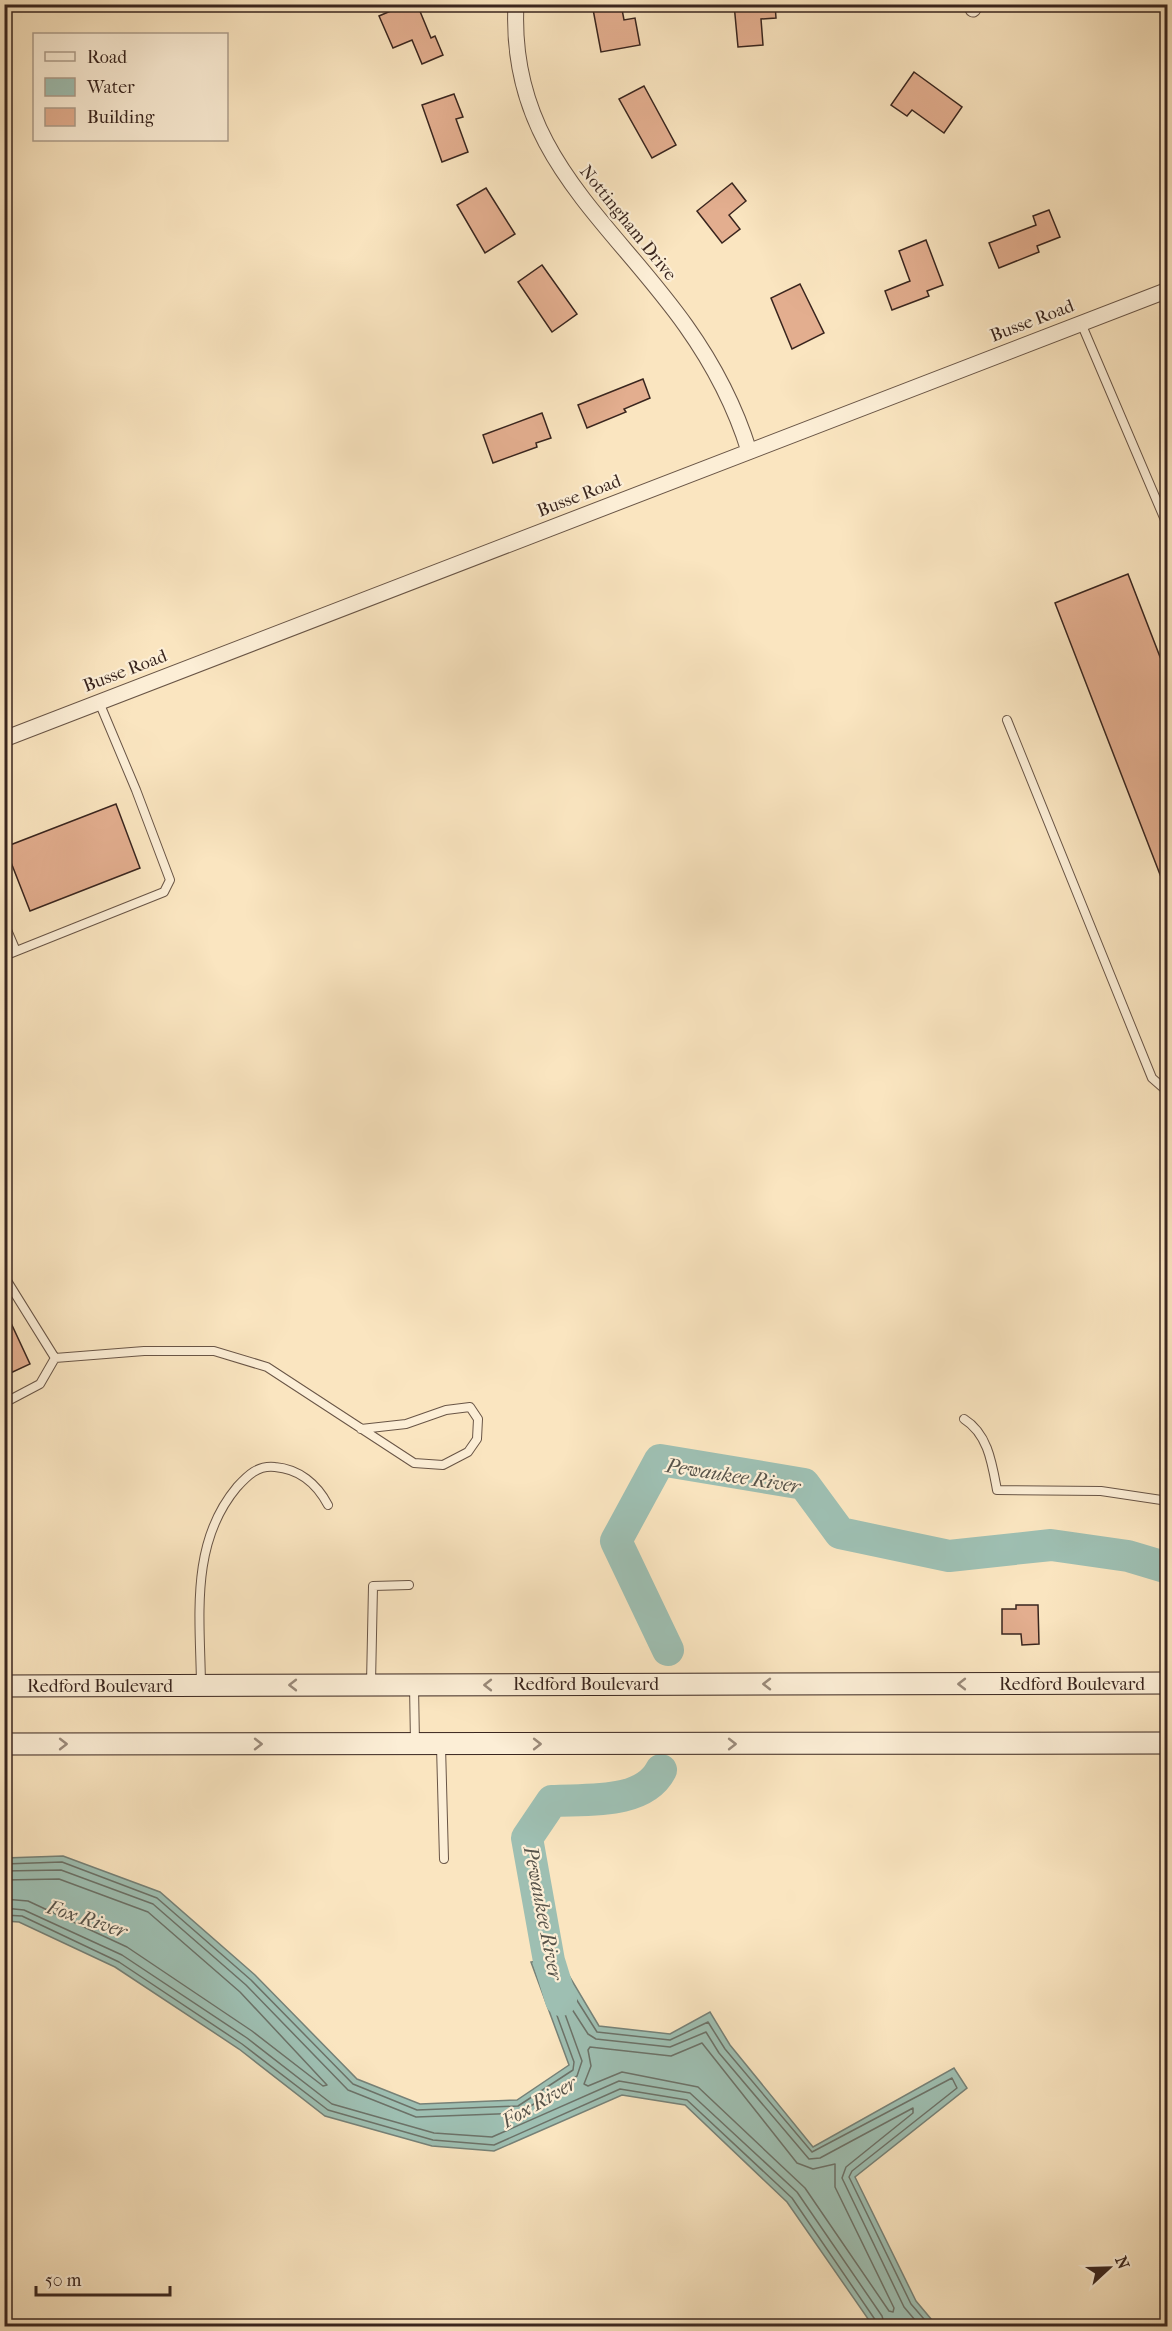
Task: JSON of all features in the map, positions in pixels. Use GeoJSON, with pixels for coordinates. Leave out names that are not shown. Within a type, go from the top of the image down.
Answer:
{"type":"FeatureCollection","features":[{"type":"Feature","properties":{"kind":"main road","name":"Redford Boulevard"},"geometry":{"type":"LineString","coordinates":[[4,1686],[1167,1683]]}},
{"type":"Feature","properties":{"kind":"main road"},"geometry":{"type":"LineString","coordinates":[[4,1744],[1167,1743]]}},
{"type":"Feature","properties":{"kind":"street","name":"Nottingham Drive"},"geometry":{"type":"LineString","coordinates":[[516,4],[519,61],[528,101],[544,140],[571,186],[647,277],[700,348],[742,428],[749,451]]}},
{"type":"Feature","properties":{"kind":"street","name":"Busse Road"},"geometry":{"type":"LineString","coordinates":[[4,739],[1167,290]]}},
{"type":"Feature","properties":{"kind":"lane"},"geometry":{"type":"LineString","coordinates":[[1082,323],[1167,527]]}},
{"type":"Feature","properties":{"kind":"lane"},"geometry":{"type":"LineString","coordinates":[[4,956],[164,892],[170,880],[99,702]]}},
{"type":"Feature","properties":{"kind":"lane"},"geometry":{"type":"LineString","coordinates":[[1008,720],[1152,1078],[1167,1092]]}},
{"type":"Feature","properties":{"kind":"lane"},"geometry":{"type":"LineString","coordinates":[[4,923],[16,951]]}},
{"type":"Feature","properties":{"kind":"lane"},"geometry":{"type":"LineString","coordinates":[[4,1276],[55,1358]]}},
{"type":"Feature","properties":{"kind":"lane"},"geometry":{"type":"LineString","coordinates":[[55,1358],[144,1351],[214,1351],[267,1367],[361,1429],[414,1463],[443,1465],[468,1452],[477,1439],[478,1419],[470,1407],[446,1410],[406,1424],[361,1429]]}},
{"type":"Feature","properties":{"kind":"lane"},"geometry":{"type":"LineString","coordinates":[[4,1403],[40,1384],[55,1358]]}},
{"type":"Feature","properties":{"kind":"lane"},"geometry":{"type":"LineString","coordinates":[[964,1419],[978,1428],[991,1462],[997,1490],[1101,1491],[1167,1501]]}},
{"type":"Feature","properties":{"kind":"lane"},"geometry":{"type":"LineString","coordinates":[[201,1685],[200,1584],[210,1530],[230,1496],[249,1473],[266,1466],[286,1468],[305,1477],[322,1494],[328,1505]]}},
{"type":"Feature","properties":{"kind":"lane"},"geometry":{"type":"LineString","coordinates":[[371,1685],[373,1586],[408,1585]]}},
{"type":"Feature","properties":{"kind":"lane"},"geometry":{"type":"LineString","coordinates":[[414,1685],[415,1744]]}},
{"type":"Feature","properties":{"kind":"lane"},"geometry":{"type":"LineString","coordinates":[[441,1744],[444,1859]]}},
{"type":"Feature","properties":{"kind":"water","name":"Fox River"},"geometry":{"type":"Polygon","coordinates":[[[63,1856],[160,1892],[255,1975],[357,2079],[420,2104],[517,2100],[569,2065],[531,1962],[558,1957],[599,2026],[670,2034],[710,2012],[730,2045],[813,2147],[954,2068],[967,2088],[855,2177],[916,2301],[937,2326],[873,2326],[787,2202],[685,2105],[622,2095],[494,2151],[432,2146],[325,2116],[239,2049],[115,1967],[19,1922],[5,1921],[5,1858],[63,1856]]]}},
{"type":"Feature","properties":{"kind":"building"},"geometry":{"type":"Polygon","coordinates":[[[407,4],[417,4],[431,38],[435,36],[443,55],[422,64],[412,40],[393,48],[379,16],[407,4]]]}},
{"type":"Feature","properties":{"kind":"building"},"geometry":{"type":"Polygon","coordinates":[[[592,4],[621,4],[624,20],[635,18],[640,45],[601,52],[592,4]]]}},
{"type":"Feature","properties":{"kind":"building"},"geometry":{"type":"Polygon","coordinates":[[[734,4],[775,4],[776,18],[761,19],[763,45],[738,47],[734,4]]]}},
{"type":"Feature","properties":{"kind":"building"},"geometry":{"type":"Polygon","coordinates":[[[914,72],[962,107],[944,133],[912,110],[907,116],[891,105],[914,72]]]}},
{"type":"Feature","properties":{"kind":"building"},"geometry":{"type":"Polygon","coordinates":[[[644,86],[676,145],[652,158],[619,99],[644,86]]]}},
{"type":"Feature","properties":{"kind":"building"},"geometry":{"type":"Polygon","coordinates":[[[454,94],[463,117],[456,119],[468,152],[442,162],[422,105],[454,94]]]}},
{"type":"Feature","properties":{"kind":"building"},"geometry":{"type":"Polygon","coordinates":[[[732,183],[746,201],[729,215],[740,229],[722,243],[697,211],[732,183]]]}},
{"type":"Feature","properties":{"kind":"building"},"geometry":{"type":"Polygon","coordinates":[[[486,188],[515,234],[485,253],[457,205],[486,188]]]}},
{"type":"Feature","properties":{"kind":"building"},"geometry":{"type":"Polygon","coordinates":[[[1049,210],[1060,237],[1037,246],[1039,252],[999,268],[989,243],[1036,225],[1033,216],[1049,210]]]}},
{"type":"Feature","properties":{"kind":"building"},"geometry":{"type":"Polygon","coordinates":[[[926,240],[943,285],[927,291],[929,296],[892,310],[885,291],[910,281],[899,251],[926,240]]]}},
{"type":"Feature","properties":{"kind":"building"},"geometry":{"type":"Polygon","coordinates":[[[542,265],[577,314],[552,332],[518,282],[542,265]]]}},
{"type":"Feature","properties":{"kind":"building"},"geometry":{"type":"Polygon","coordinates":[[[800,284],[824,333],[792,349],[771,298],[800,284]]]}},
{"type":"Feature","properties":{"kind":"building"},"geometry":{"type":"Polygon","coordinates":[[[643,379],[650,398],[624,409],[626,412],[587,428],[578,405],[643,379]]]}},
{"type":"Feature","properties":{"kind":"building"},"geometry":{"type":"Polygon","coordinates":[[[542,413],[551,438],[536,443],[537,447],[493,463],[483,435],[542,413]]]}},
{"type":"Feature","properties":{"kind":"building"},"geometry":{"type":"Polygon","coordinates":[[[1128,574],[1167,675],[1166,890],[1055,603],[1128,574]]]}},
{"type":"Feature","properties":{"kind":"building"},"geometry":{"type":"Polygon","coordinates":[[[116,804],[140,868],[30,911],[5,847],[116,804]]]}},
{"type":"Feature","properties":{"kind":"building"},"geometry":{"type":"Polygon","coordinates":[[[4,1308],[30,1364],[4,1376],[4,1308]]]}},
{"type":"Feature","properties":{"kind":"building"},"geometry":{"type":"Polygon","coordinates":[[[1016,1605],[1038,1605],[1039,1644],[1022,1645],[1021,1634],[1002,1634],[1002,1609],[1016,1609],[1016,1605]]]}},
{"type":"Feature","properties":{"kind":"waterway","name":"Pewaukee River"},"geometry":{"type":"LineString","coordinates":[[668,1650],[616,1541],[660,1460],[804,1484],[840,1533],[949,1556],[1051,1545],[1128,1556],[1168,1568]]}},
{"type":"Feature","properties":{"kind":"waterway","name":"Pewaukee River"},"geometry":{"type":"LineString","coordinates":[[561,2000],[549,1961],[527,1838],[552,1801],[597,1800],[628,1795],[653,1781],[661,1770]]}}]}
